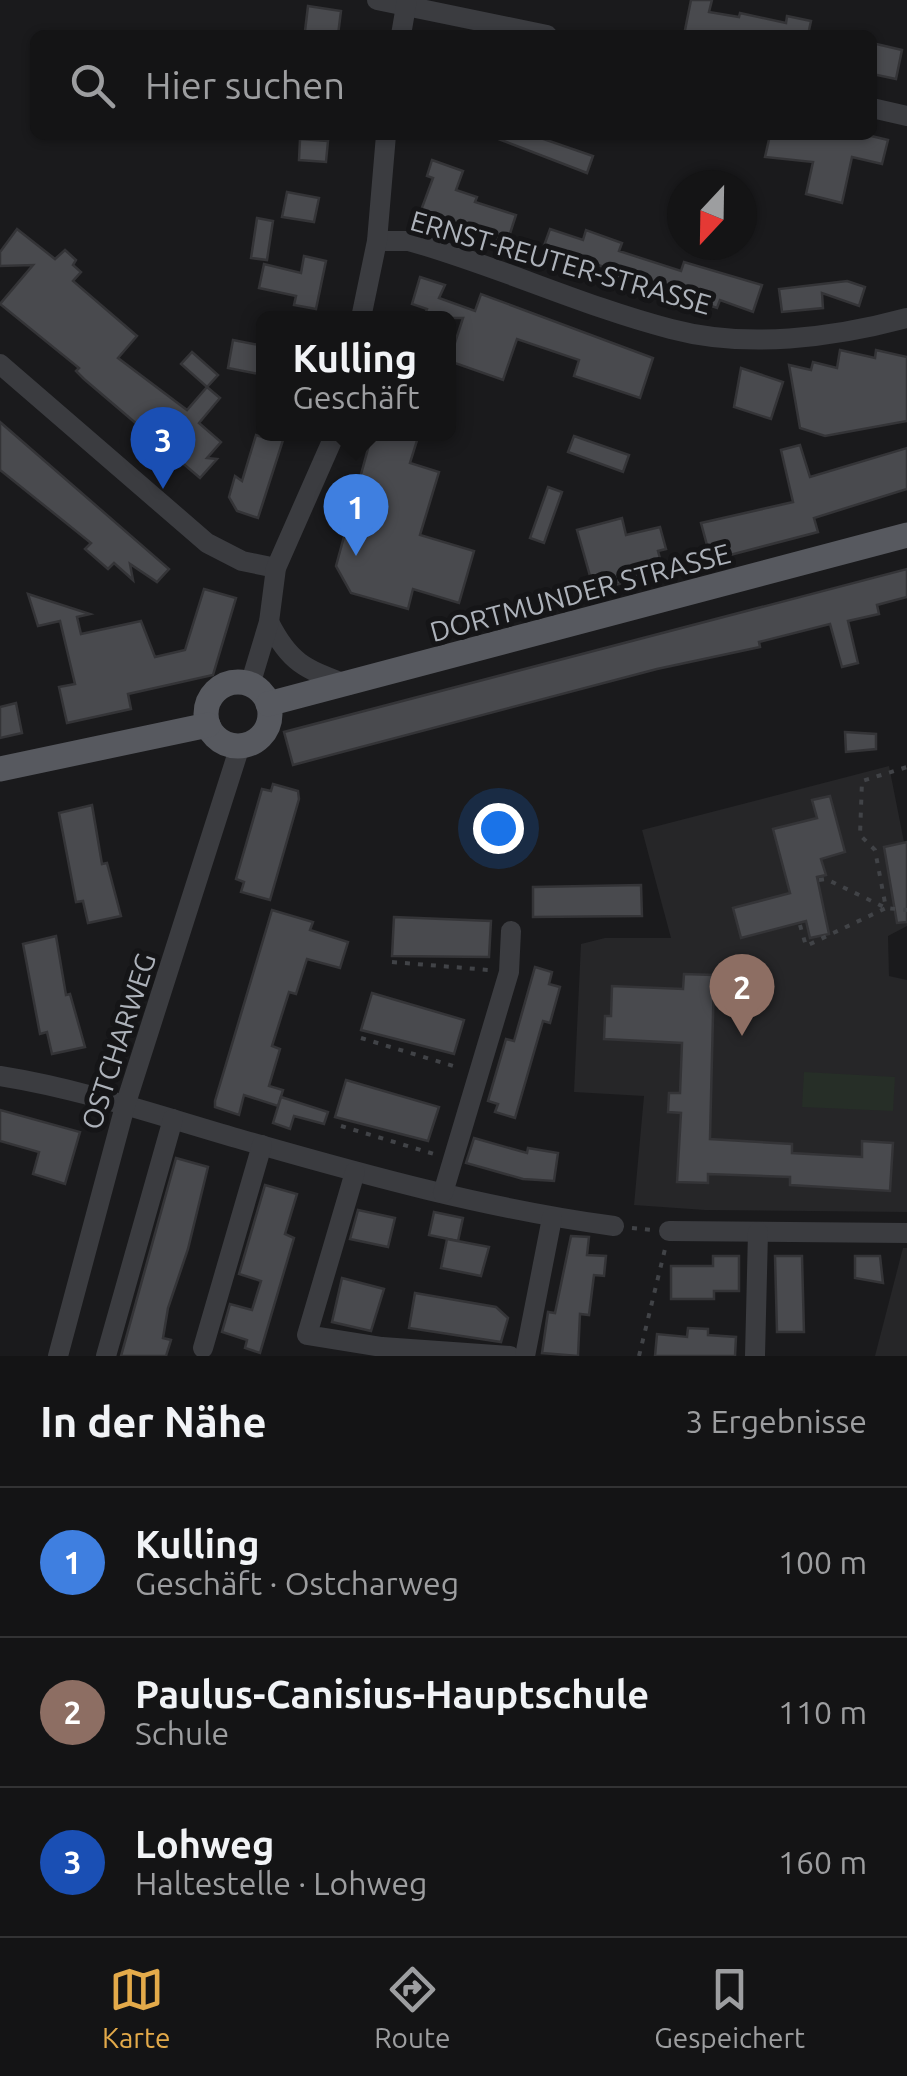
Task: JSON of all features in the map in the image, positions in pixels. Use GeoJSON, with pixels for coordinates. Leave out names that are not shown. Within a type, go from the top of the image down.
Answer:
{"type":"FeatureCollection","features":[{"type":"Feature","properties":{"kind":"main road","name":"DORTMUNDER STRASSE"},"geometry":{"type":"LineString","coordinates":[[268,704],[348,686],[907,535]]}},
{"type":"Feature","properties":{"kind":"main road"},"geometry":{"type":"LineString","coordinates":[[232,683],[250,684],[268,704],[265,732],[240,746],[224,743],[208,726],[207,707],[216,692],[232,683]]}},
{"type":"Feature","properties":{"kind":"main road"},"geometry":{"type":"LineString","coordinates":[[0,770],[208,726]]}},
{"type":"Feature","properties":{"kind":"street"},"geometry":{"type":"LineString","coordinates":[[377,0],[524,30]]}},
{"type":"Feature","properties":{"kind":"street"},"geometry":{"type":"LineString","coordinates":[[402,30],[406,4]]}},
{"type":"Feature","properties":{"kind":"street"},"geometry":{"type":"LineString","coordinates":[[877,109],[907,116]]}},
{"type":"Feature","properties":{"kind":"street"},"geometry":{"type":"LineString","coordinates":[[363,311],[378,241],[386,140]]}},
{"type":"Feature","properties":{"kind":"street","name":"ERNST-REUTER-STRASSE"},"geometry":{"type":"LineString","coordinates":[[378,241],[409,241],[674,330],[732,339],[791,339],[907,318]]}},
{"type":"Feature","properties":{"kind":"street"},"geometry":{"type":"LineString","coordinates":[[0,364],[207,543],[242,561],[276,568]]}},
{"type":"Feature","properties":{"kind":"street"},"geometry":{"type":"LineString","coordinates":[[250,684],[269,622],[276,568],[332,441]]}},
{"type":"Feature","properties":{"kind":"street"},"geometry":{"type":"LineString","coordinates":[[269,622],[286,652],[302,668],[348,686]]}},
{"type":"Feature","properties":{"kind":"street","name":"OSTCHARWEG"},"geometry":{"type":"LineString","coordinates":[[58,1356],[125,1106],[240,746]]}},
{"type":"Feature","properties":{"kind":"street"},"geometry":{"type":"LineString","coordinates":[[443,1193],[509,972],[511,931]]}},
{"type":"Feature","properties":{"kind":"street"},"geometry":{"type":"LineString","coordinates":[[0,1076],[125,1106],[354,1172],[552,1218],[614,1226]]}},
{"type":"Feature","properties":{"kind":"street"},"geometry":{"type":"LineString","coordinates":[[106,1356],[173,1120]]}},
{"type":"Feature","properties":{"kind":"street"},"geometry":{"type":"LineString","coordinates":[[203,1348],[262,1145]]}},
{"type":"Feature","properties":{"kind":"street"},"geometry":{"type":"LineString","coordinates":[[354,1172],[307,1335],[335,1348],[510,1356]]}},
{"type":"Feature","properties":{"kind":"street"},"geometry":{"type":"LineString","coordinates":[[525,1356],[552,1218]]}},
{"type":"Feature","properties":{"kind":"street"},"geometry":{"type":"LineString","coordinates":[[669,1231],[907,1233]]}},
{"type":"Feature","properties":{"kind":"street"},"geometry":{"type":"LineString","coordinates":[[755,1356],[758,1232]]}},
{"type":"Feature","properties":{"kind":"path"},"geometry":{"type":"LineString","coordinates":[[886,908],[875,850],[860,835],[862,781],[907,767]]}},
{"type":"Feature","properties":{"kind":"path"},"geometry":{"type":"LineString","coordinates":[[819,880],[826,879],[886,908],[907,910]]}},
{"type":"Feature","properties":{"kind":"path"},"geometry":{"type":"LineString","coordinates":[[800,925],[806,946],[886,908]]}},
{"type":"Feature","properties":{"kind":"path"},"geometry":{"type":"LineString","coordinates":[[392,962],[509,972]]}},
{"type":"Feature","properties":{"kind":"path"},"geometry":{"type":"LineString","coordinates":[[362,1038],[479,1074]]}},
{"type":"Feature","properties":{"kind":"path"},"geometry":{"type":"LineString","coordinates":[[341,1126],[453,1160]]}},
{"type":"Feature","properties":{"kind":"path"},"geometry":{"type":"LineString","coordinates":[[614,1226],[669,1231],[639,1356]]}},
{"type":"Feature","properties":{"kind":"shaded area"},"geometry":{"type":"Polygon","coordinates":[[[889,766],[904,842],[884,848],[890,886],[907,902],[907,926],[888,936],[889,976],[907,980],[907,1212],[705,1210],[634,1205],[644,1096],[574,1092],[581,944],[605,938],[671,938],[642,830],[889,766]]]}},
{"type":"Feature","properties":{"kind":"shaded area"},"geometry":{"type":"Polygon","coordinates":[[[804,1072],[895,1077],[893,1111],[802,1107],[804,1072]]]}},
{"type":"Feature","properties":{"kind":"shaded area"},"geometry":{"type":"Polygon","coordinates":[[[903,1248],[907,1248],[907,1356],[875,1356],[903,1248]]]}},
{"type":"Feature","properties":{"kind":"building"},"geometry":{"type":"Polygon","coordinates":[[[691,0],[712,0],[709,12],[739,17],[740,13],[786,23],[787,16],[811,21],[809,30],[685,30],[691,0]]]}},
{"type":"Feature","properties":{"kind":"building"},"geometry":{"type":"Polygon","coordinates":[[[308,6],[341,11],[339,30],[305,30],[308,6]]]}},
{"type":"Feature","properties":{"kind":"building"},"geometry":{"type":"Polygon","coordinates":[[[877,44],[902,50],[896,79],[877,75],[877,44]]]}},
{"type":"Feature","properties":{"kind":"building"},"geometry":{"type":"Polygon","coordinates":[[[300,140],[328,141],[326,162],[299,160],[300,140]]]}},
{"type":"Feature","properties":{"kind":"building"},"geometry":{"type":"Polygon","coordinates":[[[501,140],[547,140],[593,156],[587,173],[501,140]]]}},
{"type":"Feature","properties":{"kind":"building"},"geometry":{"type":"Polygon","coordinates":[[[769,140],[888,140],[882,164],[852,157],[842,203],[806,194],[813,162],[765,157],[769,140]]]}},
{"type":"Feature","properties":{"kind":"building"},"geometry":{"type":"Polygon","coordinates":[[[432,160],[463,171],[456,190],[477,197],[475,202],[516,215],[507,243],[420,213],[433,178],[427,176],[432,160]]]}},
{"type":"Feature","properties":{"kind":"building"},"geometry":{"type":"Polygon","coordinates":[[[287,192],[319,198],[314,222],[282,217],[287,192]]]}},
{"type":"Feature","properties":{"kind":"building"},"geometry":{"type":"Polygon","coordinates":[[[257,218],[273,221],[267,260],[251,258],[257,218]]]}},
{"type":"Feature","properties":{"kind":"building"},"geometry":{"type":"Polygon","coordinates":[[[17,229],[55,259],[65,250],[76,260],[73,265],[81,272],[73,281],[137,336],[118,358],[187,410],[207,387],[220,398],[199,423],[221,442],[207,458],[217,459],[200,478],[84,379],[76,371],[79,368],[0,304],[33,265],[0,266],[0,252],[17,229]]]}},
{"type":"Feature","properties":{"kind":"building"},"geometry":{"type":"Polygon","coordinates":[[[550,229],[583,240],[586,230],[622,243],[619,251],[681,271],[684,262],[762,285],[753,312],[720,300],[717,308],[697,301],[695,306],[611,279],[613,271],[577,256],[574,265],[541,254],[550,229]]]}},
{"type":"Feature","properties":{"kind":"building"},"geometry":{"type":"Polygon","coordinates":[[[304,256],[326,261],[316,309],[294,305],[296,296],[259,288],[264,264],[301,273],[304,256]]]}},
{"type":"Feature","properties":{"kind":"building"},"geometry":{"type":"Polygon","coordinates":[[[420,277],[445,285],[439,298],[475,311],[481,294],[653,358],[640,398],[574,376],[579,360],[517,339],[503,380],[456,363],[456,340],[463,318],[456,318],[456,311],[426,311],[412,304],[420,277]]]}},
{"type":"Feature","properties":{"kind":"building"},"geometry":{"type":"Polygon","coordinates":[[[847,281],[865,287],[859,306],[822,293],[823,308],[782,312],[779,289],[847,281]]]}},
{"type":"Feature","properties":{"kind":"building"},"geometry":{"type":"Polygon","coordinates":[[[233,340],[256,344],[256,373],[228,368],[233,340]]]}},
{"type":"Feature","properties":{"kind":"building"},"geometry":{"type":"Polygon","coordinates":[[[840,350],[875,358],[876,350],[907,357],[907,421],[825,436],[800,428],[789,365],[811,370],[813,362],[837,368],[840,350]]]}},
{"type":"Feature","properties":{"kind":"building"},"geometry":{"type":"Polygon","coordinates":[[[192,352],[218,375],[207,387],[181,364],[192,352]]]}},
{"type":"Feature","properties":{"kind":"building"},"geometry":{"type":"Polygon","coordinates":[[[741,368],[783,382],[771,419],[734,407],[741,368]]]}},
{"type":"Feature","properties":{"kind":"building"},"geometry":{"type":"Polygon","coordinates":[[[0,422],[169,569],[157,582],[130,564],[133,580],[114,563],[108,569],[85,549],[91,543],[0,470],[0,422]]]}},
{"type":"Feature","properties":{"kind":"building"},"geometry":{"type":"Polygon","coordinates":[[[256,435],[256,441],[283,441],[258,518],[237,511],[229,497],[235,476],[242,481],[256,435]]]}},
{"type":"Feature","properties":{"kind":"building"},"geometry":{"type":"Polygon","coordinates":[[[574,436],[629,455],[623,472],[568,452],[574,436]]]}},
{"type":"Feature","properties":{"kind":"building"},"geometry":{"type":"Polygon","coordinates":[[[370,441],[417,441],[410,463],[439,472],[420,535],[474,551],[459,603],[413,589],[408,609],[351,593],[336,566],[370,441]]]}},
{"type":"Feature","properties":{"kind":"building"},"geometry":{"type":"Polygon","coordinates":[[[800,445],[810,477],[907,448],[907,489],[814,518],[818,532],[711,560],[701,523],[793,502],[781,450],[800,445]]]}},
{"type":"Feature","properties":{"kind":"building"},"geometry":{"type":"Polygon","coordinates":[[[548,487],[562,492],[544,543],[530,538],[548,487]]]}},
{"type":"Feature","properties":{"kind":"building"},"geometry":{"type":"Polygon","coordinates":[[[622,518],[626,535],[660,527],[666,549],[658,551],[664,573],[594,590],[577,530],[622,518]]]}},
{"type":"Feature","properties":{"kind":"building"},"geometry":{"type":"Polygon","coordinates":[[[907,569],[907,597],[877,605],[879,614],[848,621],[858,663],[842,667],[830,624],[759,642],[760,647],[657,669],[293,765],[284,732],[907,569]]]}},
{"type":"Feature","properties":{"kind":"building"},"geometry":{"type":"Polygon","coordinates":[[[204,589],[236,598],[213,675],[128,694],[131,709],[67,723],[59,687],[75,684],[60,621],[38,626],[28,594],[90,614],[77,617],[81,634],[141,621],[155,657],[185,650],[204,589]]]}},
{"type":"Feature","properties":{"kind":"building"},"geometry":{"type":"Polygon","coordinates":[[[16,703],[22,733],[0,738],[0,707],[16,703]]]}},
{"type":"Feature","properties":{"kind":"building"},"geometry":{"type":"Polygon","coordinates":[[[845,732],[876,734],[876,749],[846,752],[845,732]]]}},
{"type":"Feature","properties":{"kind":"building"},"geometry":{"type":"Polygon","coordinates":[[[273,784],[298,791],[299,799],[270,900],[241,892],[244,882],[236,879],[262,789],[271,791],[273,784]]]}},
{"type":"Feature","properties":{"kind":"building"},"geometry":{"type":"Polygon","coordinates":[[[830,796],[845,852],[821,859],[826,875],[817,877],[829,934],[810,938],[806,921],[741,938],[733,908],[790,893],[773,829],[817,818],[812,800],[830,796]]]}},
{"type":"Feature","properties":{"kind":"building"},"geometry":{"type":"Polygon","coordinates":[[[92,805],[102,864],[107,863],[121,916],[88,923],[83,901],[76,902],[59,813],[92,805]]]}},
{"type":"Feature","properties":{"kind":"building"},"geometry":{"type":"Polygon","coordinates":[[[907,842],[907,922],[897,923],[884,847],[907,842]]]}},
{"type":"Feature","properties":{"kind":"building"},"geometry":{"type":"Polygon","coordinates":[[[641,885],[642,916],[533,917],[533,887],[641,885]]]}},
{"type":"Feature","properties":{"kind":"building"},"geometry":{"type":"Polygon","coordinates":[[[272,910],[313,922],[310,930],[348,942],[340,968],[307,959],[296,994],[289,992],[272,1046],[280,1049],[269,1086],[283,1090],[278,1106],[244,1095],[239,1115],[215,1107],[215,1101],[272,910]]]}},
{"type":"Feature","properties":{"kind":"building"},"geometry":{"type":"Polygon","coordinates":[[[394,917],[491,921],[489,957],[392,956],[394,917]]]}},
{"type":"Feature","properties":{"kind":"building"},"geometry":{"type":"Polygon","coordinates":[[[56,936],[66,995],[70,994],[85,1047],[52,1054],[47,1032],[40,1034],[23,944],[56,936]]]}},
{"type":"Feature","properties":{"kind":"building"},"geometry":{"type":"Polygon","coordinates":[[[535,967],[552,972],[549,984],[560,987],[550,1023],[543,1021],[515,1118],[495,1112],[498,1104],[488,1101],[506,1039],[514,1041],[535,967]]]}},
{"type":"Feature","properties":{"kind":"building"},"geometry":{"type":"Polygon","coordinates":[[[684,974],[714,975],[710,1139],[792,1144],[792,1153],[862,1157],[862,1141],[893,1143],[890,1191],[790,1185],[790,1177],[708,1174],[708,1183],[677,1182],[681,1113],[668,1112],[669,1093],[680,1093],[682,1043],[604,1039],[605,1016],[611,1016],[612,986],[683,989],[684,974]]]}},
{"type":"Feature","properties":{"kind":"building"},"geometry":{"type":"Polygon","coordinates":[[[372,993],[464,1020],[454,1054],[361,1030],[372,993]]]}},
{"type":"Feature","properties":{"kind":"building"},"geometry":{"type":"Polygon","coordinates":[[[346,1080],[439,1107],[428,1141],[335,1117],[346,1080]]]}},
{"type":"Feature","properties":{"kind":"building"},"geometry":{"type":"Polygon","coordinates":[[[281,1097],[328,1112],[324,1124],[294,1116],[290,1129],[273,1123],[281,1097]]]}},
{"type":"Feature","properties":{"kind":"building"},"geometry":{"type":"Polygon","coordinates":[[[0,1110],[80,1132],[65,1184],[33,1174],[39,1152],[0,1141],[0,1110]]]}},
{"type":"Feature","properties":{"kind":"building"},"geometry":{"type":"Polygon","coordinates":[[[474,1138],[527,1153],[528,1148],[558,1153],[554,1181],[523,1179],[466,1163],[474,1138]]]}},
{"type":"Feature","properties":{"kind":"building"},"geometry":{"type":"Polygon","coordinates":[[[176,1158],[208,1167],[188,1249],[168,1308],[163,1338],[171,1340],[166,1356],[121,1356],[176,1158]]]}},
{"type":"Feature","properties":{"kind":"building"},"geometry":{"type":"Polygon","coordinates":[[[265,1185],[297,1194],[285,1234],[294,1238],[260,1353],[245,1348],[247,1340],[222,1332],[230,1304],[252,1310],[261,1281],[239,1274],[265,1185]]]}},
{"type":"Feature","properties":{"kind":"building"},"geometry":{"type":"Polygon","coordinates":[[[358,1210],[395,1218],[388,1247],[350,1239],[358,1210]]]}},
{"type":"Feature","properties":{"kind":"building"},"geometry":{"type":"Polygon","coordinates":[[[434,1212],[463,1218],[458,1241],[429,1235],[434,1212]]]}},
{"type":"Feature","properties":{"kind":"building"},"geometry":{"type":"Polygon","coordinates":[[[571,1236],[589,1237],[587,1255],[606,1256],[604,1276],[594,1275],[589,1315],[580,1314],[578,1356],[542,1353],[548,1312],[555,1313],[571,1236]]]}},
{"type":"Feature","properties":{"kind":"building"},"geometry":{"type":"Polygon","coordinates":[[[447,1239],[489,1247],[481,1276],[441,1268],[447,1239]]]}},
{"type":"Feature","properties":{"kind":"building"},"geometry":{"type":"Polygon","coordinates":[[[713,1256],[739,1256],[739,1291],[714,1291],[714,1299],[671,1299],[671,1266],[713,1266],[713,1256]]]}},
{"type":"Feature","properties":{"kind":"building"},"geometry":{"type":"Polygon","coordinates":[[[775,1256],[802,1256],[804,1332],[777,1332],[775,1256]]]}},
{"type":"Feature","properties":{"kind":"building"},"geometry":{"type":"Polygon","coordinates":[[[855,1256],[880,1256],[883,1283],[855,1278],[855,1256]]]}},
{"type":"Feature","properties":{"kind":"building"},"geometry":{"type":"Polygon","coordinates":[[[342,1278],[384,1289],[371,1331],[332,1322],[342,1278]]]}},
{"type":"Feature","properties":{"kind":"building"},"geometry":{"type":"Polygon","coordinates":[[[415,1293],[496,1307],[508,1318],[501,1342],[409,1328],[415,1293]]]}},
{"type":"Feature","properties":{"kind":"building"},"geometry":{"type":"Polygon","coordinates":[[[688,1328],[708,1329],[708,1335],[736,1337],[735,1356],[655,1356],[657,1334],[687,1337],[688,1328]]]}},
{"type":"Feature","properties":{"kind":"place","name":"Lohweg"},"geometry":{"type":"Point","coordinates":[163,489]}},
{"type":"Feature","properties":{"kind":"place","name":"Kulling"},"geometry":{"type":"Point","coordinates":[356,556]}},
{"type":"Feature","properties":{"kind":"place","name":"Paulus-Canisius-Hauptschule"},"geometry":{"type":"Point","coordinates":[742,1036]}}]}
